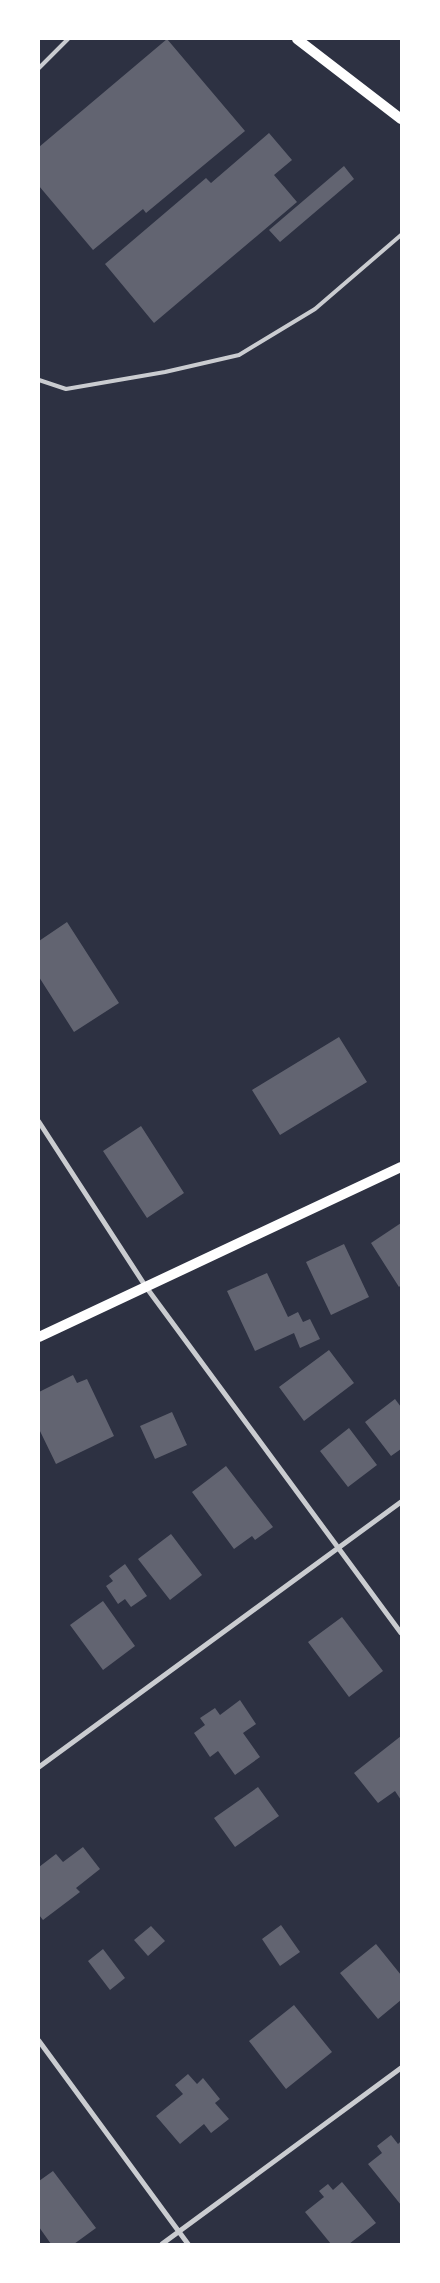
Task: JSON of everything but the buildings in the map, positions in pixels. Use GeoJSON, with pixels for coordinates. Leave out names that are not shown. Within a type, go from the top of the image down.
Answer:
{"type":"FeatureCollection","features":[{"type":"Feature","properties":{"kind":"main road"},"geometry":{"type":"LineString","coordinates":[[297,39],[401,119]]}},
{"type":"Feature","properties":{"kind":"main road"},"geometry":{"type":"LineString","coordinates":[[39,1337],[401,1167]]}},
{"type":"Feature","properties":{"kind":"street"},"geometry":{"type":"LineString","coordinates":[[39,1122],[146,1287],[401,1633]]}},
{"type":"Feature","properties":{"kind":"street"},"geometry":{"type":"LineString","coordinates":[[39,1767],[401,1502]]}},
{"type":"Feature","properties":{"kind":"street"},"geometry":{"type":"LineString","coordinates":[[39,2041],[188,2244]]}},
{"type":"Feature","properties":{"kind":"street"},"geometry":{"type":"LineString","coordinates":[[162,2244],[401,2068]]}},
{"type":"Feature","properties":{"kind":"lane"},"geometry":{"type":"LineString","coordinates":[[39,68],[68,39]]}},
{"type":"Feature","properties":{"kind":"lane"},"geometry":{"type":"LineString","coordinates":[[39,380],[66,389],[165,372],[239,355],[315,309],[401,235]]}}]}
